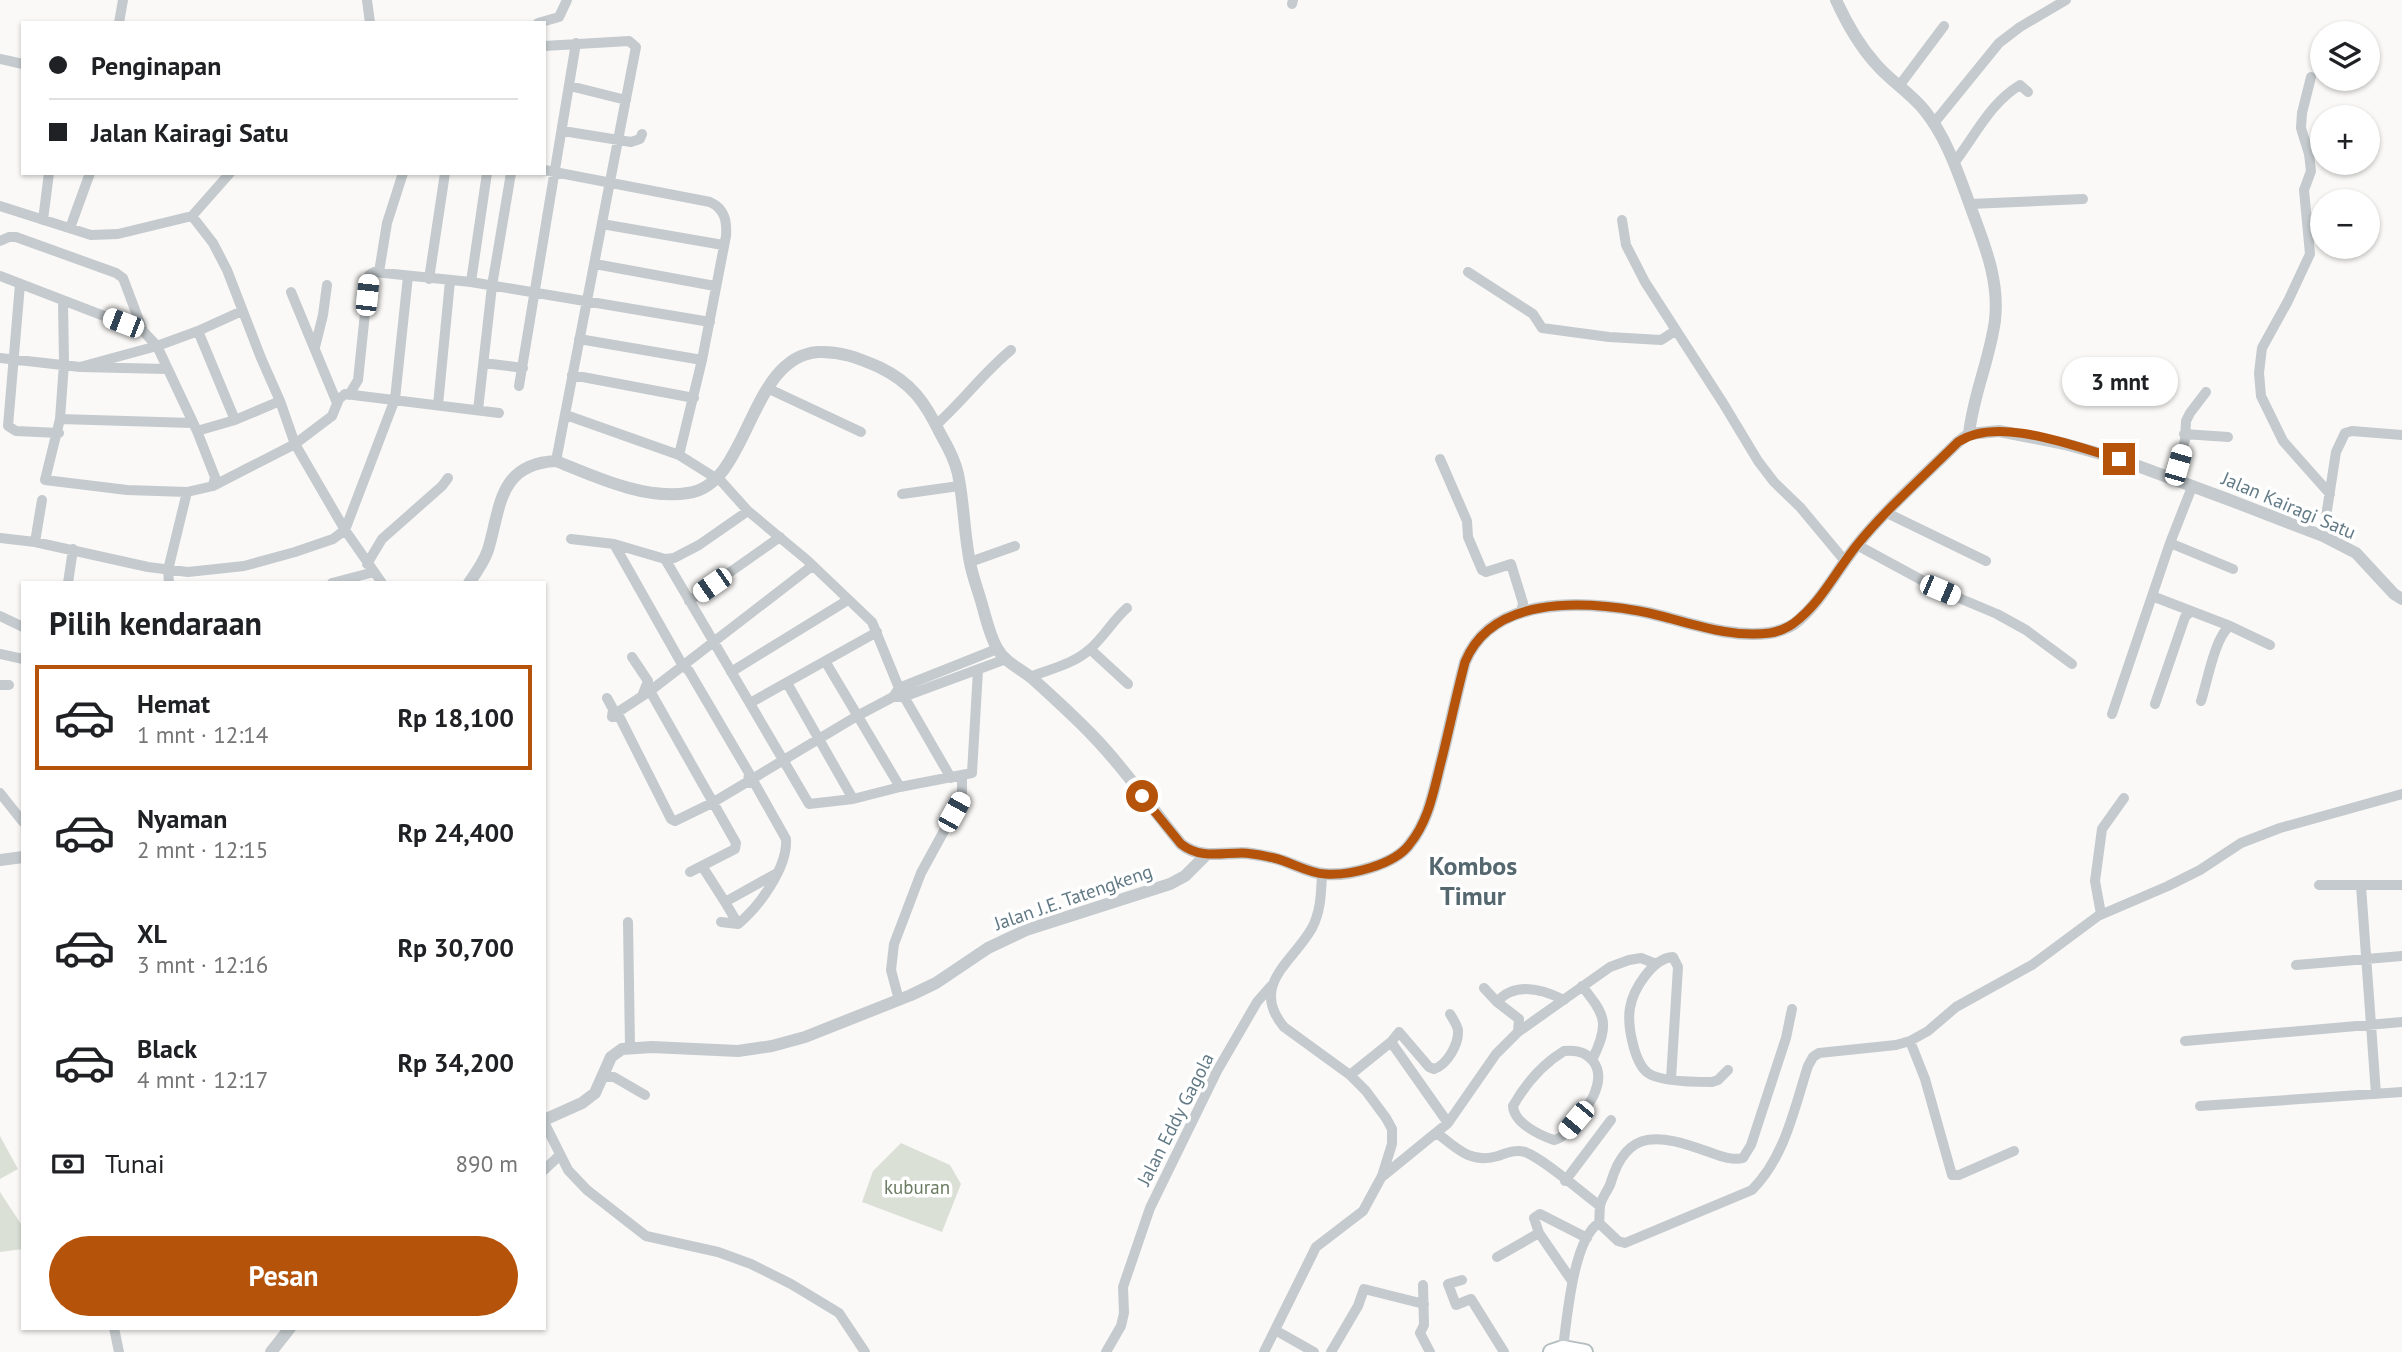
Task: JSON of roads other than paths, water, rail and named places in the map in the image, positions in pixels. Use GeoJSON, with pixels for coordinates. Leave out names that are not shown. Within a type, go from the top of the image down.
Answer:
{"type":"FeatureCollection","features":[{"type":"Feature","properties":{"kind":"main road"},"geometry":{"type":"LineString","coordinates":[[1557,1350],[1585,1352]]}},
{"type":"Feature","properties":{"kind":"street"},"geometry":{"type":"LineString","coordinates":[[367,0],[370,21]]}},
{"type":"Feature","properties":{"kind":"street"},"geometry":{"type":"LineString","coordinates":[[545,21],[559,17],[567,0]]}},
{"type":"Feature","properties":{"kind":"street"},"geometry":{"type":"LineString","coordinates":[[470,581],[488,552],[498,504],[505,490],[526,467],[543,461],[556,461],[640,490],[667,494],[701,491],[715,479],[738,445],[767,388],[789,363],[808,353],[832,351],[852,355],[892,374],[908,385],[922,398],[936,425],[952,457],[959,485],[970,562],[989,630],[1002,654],[1096,739],[1181,844],[1189,850],[1206,855],[1245,853],[1287,861],[1322,874],[1355,872],[1375,866],[1408,847],[1428,814],[1465,662],[1471,646],[1482,633],[1521,612],[1558,606],[1588,605],[1641,611],[1747,634],[1772,633],[1792,625],[1816,602],[1857,545],[1886,513],[1958,442],[1969,435],[1994,320],[1995,294],[1988,253],[1954,163],[1934,123],[1924,108],[1875,64],[1836,0]]}},
{"type":"Feature","properties":{"kind":"street"},"geometry":{"type":"LineString","coordinates":[[1934,123],[2000,43],[2020,27],[2066,0]]}},
{"type":"Feature","properties":{"kind":"street"},"geometry":{"type":"LineString","coordinates":[[119,21],[120,2]]}},
{"type":"Feature","properties":{"kind":"street"},"geometry":{"type":"LineString","coordinates":[[1899,86],[1944,26]]}},
{"type":"Feature","properties":{"kind":"street"},"geometry":{"type":"LineString","coordinates":[[546,46],[629,41],[636,47],[556,461]]}},
{"type":"Feature","properties":{"kind":"street"},"geometry":{"type":"LineString","coordinates":[[519,386],[576,43]]}},
{"type":"Feature","properties":{"kind":"street"},"geometry":{"type":"LineString","coordinates":[[0,59],[21,64]]}},
{"type":"Feature","properties":{"kind":"street"},"geometry":{"type":"LineString","coordinates":[[2310,81],[2301,128],[2311,171],[2304,190],[2310,254],[2262,348],[2259,373],[2261,396],[2283,440],[2330,494]]}},
{"type":"Feature","properties":{"kind":"street"},"geometry":{"type":"LineString","coordinates":[[1954,163],[1976,129],[2003,97],[2020,85],[2028,92]]}},
{"type":"Feature","properties":{"kind":"street"},"geometry":{"type":"LineString","coordinates":[[570,86],[626,100]]}},
{"type":"Feature","properties":{"kind":"street"},"geometry":{"type":"LineString","coordinates":[[563,131],[618,141],[637,141],[642,134]]}},
{"type":"Feature","properties":{"kind":"street"},"geometry":{"type":"LineString","coordinates":[[546,170],[710,202],[719,206],[727,224],[710,322],[679,455]]}},
{"type":"Feature","properties":{"kind":"street"},"geometry":{"type":"LineString","coordinates":[[43,220],[49,175]]}},
{"type":"Feature","properties":{"kind":"street"},"geometry":{"type":"LineString","coordinates":[[70,228],[89,175]]}},
{"type":"Feature","properties":{"kind":"street"},"geometry":{"type":"LineString","coordinates":[[0,206],[91,234],[104,235],[192,216],[228,175]]}},
{"type":"Feature","properties":{"kind":"street"},"geometry":{"type":"LineString","coordinates":[[379,272],[387,223],[402,175]]}},
{"type":"Feature","properties":{"kind":"street"},"geometry":{"type":"LineString","coordinates":[[429,279],[446,175]]}},
{"type":"Feature","properties":{"kind":"street"},"geometry":{"type":"LineString","coordinates":[[471,282],[487,175]]}},
{"type":"Feature","properties":{"kind":"street"},"geometry":{"type":"LineString","coordinates":[[478,410],[492,286],[511,175]]}},
{"type":"Feature","properties":{"kind":"street"},"geometry":{"type":"LineString","coordinates":[[1970,204],[2083,199]]}},
{"type":"Feature","properties":{"kind":"street"},"geometry":{"type":"LineString","coordinates":[[192,216],[213,243],[227,270],[295,444],[345,530],[381,581]]}},
{"type":"Feature","properties":{"kind":"street"},"geometry":{"type":"LineString","coordinates":[[1622,220],[1626,245],[1632,258],[1765,472],[1800,507],[1845,561]]}},
{"type":"Feature","properties":{"kind":"street"},"geometry":{"type":"LineString","coordinates":[[602,225],[723,245]]}},
{"type":"Feature","properties":{"kind":"street"},"geometry":{"type":"LineString","coordinates":[[0,242],[16,237],[116,273],[123,278],[130,291],[143,331]]}},
{"type":"Feature","properties":{"kind":"street"},"geometry":{"type":"LineString","coordinates":[[594,264],[716,286]]}},
{"type":"Feature","properties":{"kind":"street"},"geometry":{"type":"LineString","coordinates":[[349,395],[358,380],[369,275],[379,272],[471,282],[710,322]]}},
{"type":"Feature","properties":{"kind":"street"},"geometry":{"type":"LineString","coordinates":[[1468,272],[1533,314],[1542,328],[1609,337],[1661,340],[1675,331]]}},
{"type":"Feature","properties":{"kind":"street"},"geometry":{"type":"LineString","coordinates":[[0,276],[143,331],[158,346],[215,477],[213,486]]}},
{"type":"Feature","properties":{"kind":"street"},"geometry":{"type":"LineString","coordinates":[[0,538],[35,542],[188,572],[244,566],[333,539],[345,530],[395,399],[408,276]]}},
{"type":"Feature","properties":{"kind":"street"},"geometry":{"type":"LineString","coordinates":[[438,405],[450,281]]}},
{"type":"Feature","properties":{"kind":"street"},"geometry":{"type":"LineString","coordinates":[[20,284],[8,426],[16,431],[58,433]]}},
{"type":"Feature","properties":{"kind":"street"},"geometry":{"type":"LineString","coordinates":[[315,348],[327,285]]}},
{"type":"Feature","properties":{"kind":"street"},"geometry":{"type":"LineString","coordinates":[[291,292],[337,403]]}},
{"type":"Feature","properties":{"kind":"street"},"geometry":{"type":"LineString","coordinates":[[63,300],[64,364],[60,419],[45,480],[127,490],[187,492],[213,486],[295,444],[332,416],[342,396],[395,399],[499,413]]}},
{"type":"Feature","properties":{"kind":"street"},"geometry":{"type":"LineString","coordinates":[[80,367],[158,346],[242,311]]}},
{"type":"Feature","properties":{"kind":"street"},"geometry":{"type":"LineString","coordinates":[[198,331],[235,420]]}},
{"type":"Feature","properties":{"kind":"street"},"geometry":{"type":"LineString","coordinates":[[579,339],[702,360]]}},
{"type":"Feature","properties":{"kind":"street"},"geometry":{"type":"LineString","coordinates":[[936,425],[1012,349]]}},
{"type":"Feature","properties":{"kind":"street"},"geometry":{"type":"LineString","coordinates":[[0,358],[80,367],[166,369]]}},
{"type":"Feature","properties":{"kind":"street"},"geometry":{"type":"LineString","coordinates":[[484,363],[523,368]]}},
{"type":"Feature","properties":{"kind":"street"},"geometry":{"type":"LineString","coordinates":[[572,375],[694,398]]}},
{"type":"Feature","properties":{"kind":"street"},"geometry":{"type":"LineString","coordinates":[[767,388],[861,432]]}},
{"type":"Feature","properties":{"kind":"street"},"geometry":{"type":"LineString","coordinates":[[2174,480],[2189,413],[2206,393]]}},
{"type":"Feature","properties":{"kind":"street"},"geometry":{"type":"LineString","coordinates":[[60,419],[194,427],[235,420],[280,401]]}},
{"type":"Feature","properties":{"kind":"street"},"geometry":{"type":"LineString","coordinates":[[566,415],[679,455],[722,482],[748,511],[813,566],[872,622],[898,694],[957,777],[962,798],[921,873],[894,944],[891,970],[900,1000]]}},
{"type":"Feature","properties":{"kind":"street"},"geometry":{"type":"LineString","coordinates":[[2323,536],[2336,452],[2345,433],[2352,431],[2402,435]]}},
{"type":"Feature","properties":{"kind":"street","name":"Jalan Kairagi Satu"},"geometry":{"type":"LineString","coordinates":[[1969,435],[1984,432],[2021,434],[2119,459],[2323,536],[2356,553],[2393,594],[2402,598]]}},
{"type":"Feature","properties":{"kind":"street"},"geometry":{"type":"LineString","coordinates":[[2184,434],[2228,437]]}},
{"type":"Feature","properties":{"kind":"street"},"geometry":{"type":"LineString","coordinates":[[1440,459],[1467,521],[1468,537],[1482,570],[1486,572],[1508,564],[1513,566],[1523,603],[1521,612]]}},
{"type":"Feature","properties":{"kind":"street"},"geometry":{"type":"LineString","coordinates":[[337,581],[371,568],[382,539],[448,478]]}},
{"type":"Feature","properties":{"kind":"street"},"geometry":{"type":"LineString","coordinates":[[902,494],[959,485]]}},
{"type":"Feature","properties":{"kind":"street"},"geometry":{"type":"LineString","coordinates":[[2112,715],[2170,543],[2192,487]]}},
{"type":"Feature","properties":{"kind":"street"},"geometry":{"type":"LineString","coordinates":[[169,581],[168,570],[187,492]]}},
{"type":"Feature","properties":{"kind":"street"},"geometry":{"type":"LineString","coordinates":[[35,542],[42,500]]}},
{"type":"Feature","properties":{"kind":"street"},"geometry":{"type":"LineString","coordinates":[[571,539],[614,544],[665,559],[674,558],[748,511]]}},
{"type":"Feature","properties":{"kind":"street"},"geometry":{"type":"LineString","coordinates":[[1886,513],[1986,561]]}},
{"type":"Feature","properties":{"kind":"street"},"geometry":{"type":"LineString","coordinates":[[689,601],[780,537]]}},
{"type":"Feature","properties":{"kind":"street"},"geometry":{"type":"LineString","coordinates":[[2170,543],[2233,569]]}},
{"type":"Feature","properties":{"kind":"street"},"geometry":{"type":"LineString","coordinates":[[614,544],[683,666],[689,671],[749,774],[748,782]]}},
{"type":"Feature","properties":{"kind":"street"},"geometry":{"type":"LineString","coordinates":[[1857,545],[1940,590],[2007,619],[2072,664]]}},
{"type":"Feature","properties":{"kind":"street"},"geometry":{"type":"LineString","coordinates":[[970,562],[1015,546]]}},
{"type":"Feature","properties":{"kind":"street"},"geometry":{"type":"LineString","coordinates":[[68,581],[73,549]]}},
{"type":"Feature","properties":{"kind":"street"},"geometry":{"type":"LineString","coordinates":[[665,559],[810,804],[853,799],[972,773],[978,670]]}},
{"type":"Feature","properties":{"kind":"street"},"geometry":{"type":"LineString","coordinates":[[612,717],[813,566]]}},
{"type":"Feature","properties":{"kind":"street"},"geometry":{"type":"LineString","coordinates":[[2152,596],[2230,626],[2270,646]]}},
{"type":"Feature","properties":{"kind":"street"},"geometry":{"type":"LineString","coordinates":[[731,672],[848,600]]}},
{"type":"Feature","properties":{"kind":"street"},"geometry":{"type":"LineString","coordinates":[[1030,677],[1077,659],[1090,649],[1127,608]]}},
{"type":"Feature","properties":{"kind":"street"},"geometry":{"type":"LineString","coordinates":[[2155,704],[2185,617],[2190,612]]}},
{"type":"Feature","properties":{"kind":"street"},"geometry":{"type":"LineString","coordinates":[[0,616],[21,626]]}},
{"type":"Feature","properties":{"kind":"street"},"geometry":{"type":"LineString","coordinates":[[2201,701],[2217,648],[2224,630],[2230,626]]}},
{"type":"Feature","properties":{"kind":"street"},"geometry":{"type":"LineString","coordinates":[[750,703],[877,632]]}},
{"type":"Feature","properties":{"kind":"street"},"geometry":{"type":"LineString","coordinates":[[1090,649],[1128,684]]}},
{"type":"Feature","properties":{"kind":"street"},"geometry":{"type":"LineString","coordinates":[[0,654],[21,659]]}},
{"type":"Feature","properties":{"kind":"street"},"geometry":{"type":"LineString","coordinates":[[898,694],[950,681],[978,670],[1002,654]]}},
{"type":"Feature","properties":{"kind":"street"},"geometry":{"type":"LineString","coordinates":[[612,717],[619,716],[671,819],[679,819],[712,803],[857,716],[943,671],[1002,654]]}},
{"type":"Feature","properties":{"kind":"street"},"geometry":{"type":"LineString","coordinates":[[632,657],[649,681],[646,693],[736,846],[690,872]]}},
{"type":"Feature","properties":{"kind":"street"},"geometry":{"type":"LineString","coordinates":[[825,661],[900,787]]}},
{"type":"Feature","properties":{"kind":"street"},"geometry":{"type":"LineString","coordinates":[[943,671],[950,681]]}},
{"type":"Feature","properties":{"kind":"street"},"geometry":{"type":"LineString","coordinates":[[787,683],[853,799]]}},
{"type":"Feature","properties":{"kind":"street"},"geometry":{"type":"LineString","coordinates":[[607,698],[613,709],[612,717]]}},
{"type":"Feature","properties":{"kind":"street"},"geometry":{"type":"LineString","coordinates":[[738,924],[766,894],[786,847],[786,839],[755,784],[748,782]]}},
{"type":"Feature","properties":{"kind":"street"},"geometry":{"type":"LineString","coordinates":[[0,793],[21,819]]}},
{"type":"Feature","properties":{"kind":"street"},"geometry":{"type":"LineString","coordinates":[[1599,1223],[1618,1241],[1625,1243],[1752,1190],[1765,1177],[1789,1128],[1813,1057],[1825,1051],[1896,1045],[1910,1041],[1956,1007],[2032,965],[2101,914],[2179,881],[2241,843],[2262,834],[2402,794]]}},
{"type":"Feature","properties":{"kind":"street"},"geometry":{"type":"LineString","coordinates":[[2101,914],[2095,881],[2102,829],[2124,798]]}},
{"type":"Feature","properties":{"kind":"street","name":"Jalan J.E. Tatengkeng"},"geometry":{"type":"LineString","coordinates":[[630,1047],[738,1051],[805,1037],[936,983],[988,948],[1026,930],[1170,884],[1185,876],[1206,855]]}},
{"type":"Feature","properties":{"kind":"street"},"geometry":{"type":"LineString","coordinates":[[0,860],[21,857]]}},
{"type":"Feature","properties":{"kind":"street"},"geometry":{"type":"LineString","coordinates":[[702,866],[738,924]]}},
{"type":"Feature","properties":{"kind":"street"},"geometry":{"type":"LineString","coordinates":[[725,902],[777,873]]}},
{"type":"Feature","properties":{"kind":"street","name":"Jalan Eddy Gagola"},"geometry":{"type":"LineString","coordinates":[[1106,1352],[1121,1326],[1124,1287],[1150,1208],[1217,1071],[1257,1003],[1311,929],[1321,900],[1322,874]]}},
{"type":"Feature","properties":{"kind":"street"},"geometry":{"type":"LineString","coordinates":[[2319,885],[2402,885]]}},
{"type":"Feature","properties":{"kind":"street"},"geometry":{"type":"LineString","coordinates":[[2361,886],[2376,1094]]}},
{"type":"Feature","properties":{"kind":"street"},"geometry":{"type":"LineString","coordinates":[[546,1120],[582,1103],[595,1093],[611,1056],[630,1047],[628,922]]}},
{"type":"Feature","properties":{"kind":"street"},"geometry":{"type":"LineString","coordinates":[[721,922],[738,924]]}},
{"type":"Feature","properties":{"kind":"street"},"geometry":{"type":"LineString","coordinates":[[2296,965],[2402,956]]}},
{"type":"Feature","properties":{"kind":"street"},"geometry":{"type":"LineString","coordinates":[[1671,1079],[1678,967],[1673,957],[1668,957],[1656,964],[1633,999],[1630,1008],[1635,1053],[1648,1073],[1671,1079],[1712,1082],[1728,1070]]}},
{"type":"Feature","properties":{"kind":"street"},"geometry":{"type":"LineString","coordinates":[[1382,1176],[1448,1124],[1496,1054],[1518,1032],[1610,967],[1641,958],[1656,964]]}},
{"type":"Feature","properties":{"kind":"street"},"geometry":{"type":"LineString","coordinates":[[1264,1352],[1316,1247],[1363,1211],[1382,1176],[1392,1144],[1392,1129],[1366,1091],[1350,1075],[1284,1027],[1276,1017],[1272,1006],[1271,986]]}},
{"type":"Feature","properties":{"kind":"street"},"geometry":{"type":"LineString","coordinates":[[1582,986],[1600,1008],[1605,1029],[1593,1058],[1599,1070],[1590,1104],[1559,1139],[1547,1138],[1516,1116],[1513,1106],[1522,1090],[1535,1073],[1552,1058],[1564,1051],[1582,1052],[1593,1058]]}},
{"type":"Feature","properties":{"kind":"street"},"geometry":{"type":"LineString","coordinates":[[1484,988],[1519,1019],[1518,1032]]}},
{"type":"Feature","properties":{"kind":"street"},"geometry":{"type":"LineString","coordinates":[[1497,1002],[1516,989],[1547,991],[1564,1000]]}},
{"type":"Feature","properties":{"kind":"street"},"geometry":{"type":"LineString","coordinates":[[1557,1350],[1572,1281],[1587,1238],[1599,1223],[1600,1206],[1620,1157],[1638,1142],[1662,1139],[1732,1159],[1745,1156],[1786,1038],[1792,1009]]}},
{"type":"Feature","properties":{"kind":"street"},"geometry":{"type":"LineString","coordinates":[[1350,1075],[1391,1042],[1399,1032],[1429,1067],[1441,1067],[1446,1063],[1457,1039],[1458,1031],[1450,1014]]}},
{"type":"Feature","properties":{"kind":"street"},"geometry":{"type":"LineString","coordinates":[[2185,1041],[2402,1022]]}},
{"type":"Feature","properties":{"kind":"street"},"geometry":{"type":"LineString","coordinates":[[1910,1041],[1952,1175],[1959,1175],[2014,1151]]}},
{"type":"Feature","properties":{"kind":"street"},"geometry":{"type":"LineString","coordinates":[[1391,1042],[1448,1124]]}},
{"type":"Feature","properties":{"kind":"street"},"geometry":{"type":"LineString","coordinates":[[602,1077],[614,1077],[645,1095]]}},
{"type":"Feature","properties":{"kind":"street"},"geometry":{"type":"LineString","coordinates":[[2200,1106],[2402,1092]]}},
{"type":"Feature","properties":{"kind":"street"},"geometry":{"type":"LineString","coordinates":[[1565,1181],[1611,1121]]}},
{"type":"Feature","properties":{"kind":"street"},"geometry":{"type":"LineString","coordinates":[[546,1125],[568,1170],[587,1190],[646,1236],[718,1252],[751,1264],[791,1284],[839,1313],[865,1352]]}},
{"type":"Feature","properties":{"kind":"street"},"geometry":{"type":"LineString","coordinates":[[1437,1133],[1466,1156],[1474,1159],[1523,1152],[1537,1159],[1600,1206]]}},
{"type":"Feature","properties":{"kind":"street"},"geometry":{"type":"LineString","coordinates":[[1392,1144],[1406,1157]]}},
{"type":"Feature","properties":{"kind":"street"},"geometry":{"type":"LineString","coordinates":[[546,1168],[560,1155]]}},
{"type":"Feature","properties":{"kind":"street"},"geometry":{"type":"LineString","coordinates":[[1572,1281],[1539,1233],[1534,1218],[1538,1213],[1587,1238]]}},
{"type":"Feature","properties":{"kind":"street"},"geometry":{"type":"LineString","coordinates":[[1497,1257],[1539,1233]]}},
{"type":"Feature","properties":{"kind":"street"},"geometry":{"type":"LineString","coordinates":[[1462,1280],[1448,1284],[1456,1305],[1471,1299],[1504,1352]]}},
{"type":"Feature","properties":{"kind":"street"},"geometry":{"type":"LineString","coordinates":[[1423,1285],[1424,1325],[1420,1333],[1430,1352]]}},
{"type":"Feature","properties":{"kind":"street"},"geometry":{"type":"LineString","coordinates":[[1331,1352],[1358,1306],[1364,1289],[1424,1304]]}},
{"type":"Feature","properties":{"kind":"street"},"geometry":{"type":"LineString","coordinates":[[114,1330],[119,1352]]}},
{"type":"Feature","properties":{"kind":"street"},"geometry":{"type":"LineString","coordinates":[[271,1352],[288,1330]]}},
{"type":"Feature","properties":{"kind":"street"},"geometry":{"type":"LineString","coordinates":[[1275,1330],[1314,1352]]}},
{"type":"Feature","properties":{"kind":"district","name":"Kombos Timur"},"geometry":{"type":"Point","coordinates":[1473,881]}},
{"type":"Feature","properties":{"kind":"park label","name":"kuburan"},"geometry":{"type":"Point","coordinates":[917,1187]}}]}
